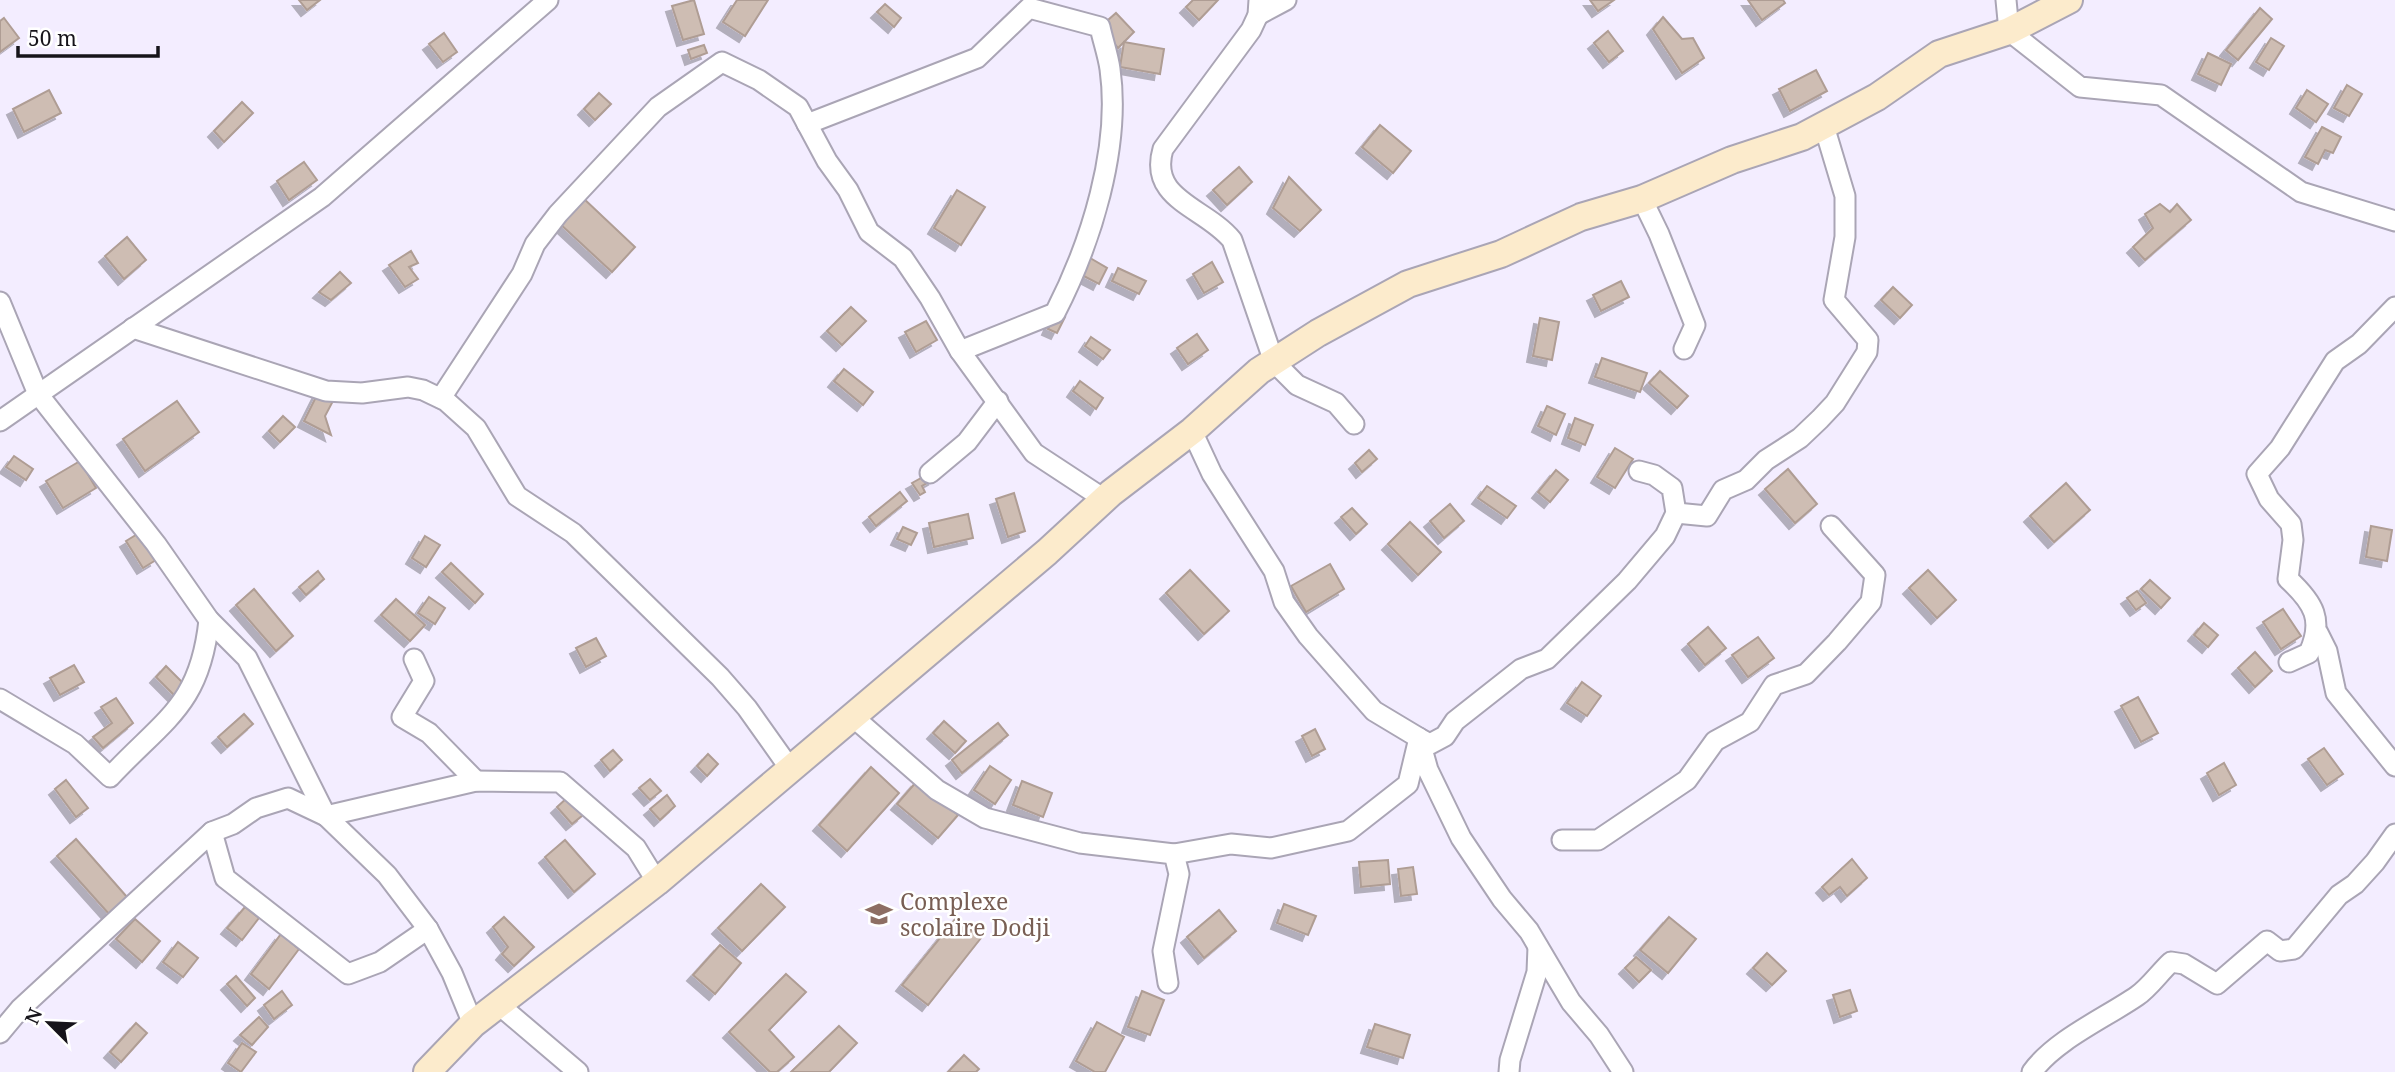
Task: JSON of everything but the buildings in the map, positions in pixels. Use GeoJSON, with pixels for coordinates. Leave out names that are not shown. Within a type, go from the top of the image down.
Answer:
{"type":"FeatureCollection","features":[{"type":"Feature","properties":{"kind":"main road"},"geometry":{"type":"LineString","coordinates":[[427,1072],[473,1024],[657,882],[1047,552],[1104,499],[1192,431],[1274,362],[1409,284],[1501,254],[1581,217],[1642,199],[1732,160],[1802,137],[1877,97],[1939,54],[2009,31],[2069,0]]}},
{"type":"Feature","properties":{"kind":"street"},"geometry":{"type":"LineString","coordinates":[[0,421],[322,197],[489,55],[548,0]]}},
{"type":"Feature","properties":{"kind":"street"},"geometry":{"type":"LineString","coordinates":[[1286,0],[1258,7],[1251,30],[1163,149],[1158,167],[1163,182],[1175,195],[1224,231],[1232,240],[1274,362],[1297,386],[1336,403],[1354,424]]}},
{"type":"Feature","properties":{"kind":"street"},"geometry":{"type":"LineString","coordinates":[[2006,0],[2009,31],[2080,87],[2161,95],[2301,192],[2395,221]]}},
{"type":"Feature","properties":{"kind":"street"},"geometry":{"type":"LineString","coordinates":[[807,124],[977,58],[1029,8],[1100,27],[1110,70],[1111,141],[1076,272],[1055,313],[960,351]]}},
{"type":"Feature","properties":{"kind":"street"},"geometry":{"type":"LineString","coordinates":[[441,398],[522,274],[535,244],[585,184],[658,107],[722,62],[760,80],[798,107],[870,232],[902,258],[930,298],[960,351],[1034,453],[1104,499]]}},
{"type":"Feature","properties":{"kind":"street"},"geometry":{"type":"LineString","coordinates":[[1676,513],[1707,516],[1723,490],[1746,480],[1766,460],[1800,438],[1835,403],[1867,352],[1868,340],[1834,300],[1845,237],[1845,197],[1824,126]]}},
{"type":"Feature","properties":{"kind":"street"},"geometry":{"type":"LineString","coordinates":[[1642,199],[1659,233],[1695,325],[1684,349]]}},
{"type":"Feature","properties":{"kind":"street"},"geometry":{"type":"LineString","coordinates":[[0,302],[37,394],[156,544],[209,620],[247,658],[326,817]]}},
{"type":"Feature","properties":{"kind":"street"},"geometry":{"type":"LineString","coordinates":[[2395,307],[2359,344],[2334,361],[2280,448],[2257,474],[2269,499],[2291,524],[2293,540],[2288,579],[2300,590],[2316,615],[2318,633],[2327,652],[2336,693],[2395,766]]}},
{"type":"Feature","properties":{"kind":"street"},"geometry":{"type":"LineString","coordinates":[[133,328],[326,391],[362,393],[408,387],[441,398],[476,428],[517,496],[573,533],[593,551],[736,694],[790,770]]}},
{"type":"Feature","properties":{"kind":"street"},"geometry":{"type":"LineString","coordinates":[[930,473],[967,442],[998,401]]}},
{"type":"Feature","properties":{"kind":"street"},"geometry":{"type":"LineString","coordinates":[[1192,431],[1219,484],[1274,570],[1284,602],[1308,636],[1374,711],[1430,744],[1445,736],[1455,721],[1513,676],[1547,659],[1627,582],[1665,536],[1676,513],[1672,488],[1654,475],[1639,471]]}},
{"type":"Feature","properties":{"kind":"street"},"geometry":{"type":"LineString","coordinates":[[1562,840],[1598,839],[1687,780],[1715,741],[1750,722],[1774,685],[1806,674],[1871,603],[1874,575],[1831,526]]}},
{"type":"Feature","properties":{"kind":"street"},"geometry":{"type":"LineString","coordinates":[[0,699],[75,744],[110,777],[188,696],[202,660],[209,620]]}},
{"type":"Feature","properties":{"kind":"street"},"geometry":{"type":"LineString","coordinates":[[2289,662],[2309,653],[2318,633]]}},
{"type":"Feature","properties":{"kind":"street"},"geometry":{"type":"LineString","coordinates":[[414,659],[424,681],[402,717],[429,733],[476,781]]}},
{"type":"Feature","properties":{"kind":"street"},"geometry":{"type":"LineString","coordinates":[[852,716],[937,790],[985,818],[1080,843],[1174,854],[1231,844],[1271,848],[1348,831],[1408,784],[1419,738]]}},
{"type":"Feature","properties":{"kind":"street"},"geometry":{"type":"LineString","coordinates":[[1419,738],[1428,770],[1461,838],[1538,946],[1571,1002],[1599,1035],[1623,1072]]}},
{"type":"Feature","properties":{"kind":"street"},"geometry":{"type":"LineString","coordinates":[[326,817],[476,781],[560,782],[636,848],[657,882]]}},
{"type":"Feature","properties":{"kind":"street"},"geometry":{"type":"LineString","coordinates":[[0,1033],[20,1009],[212,832],[233,824],[256,808],[288,798],[326,817],[387,875],[428,929],[452,973],[473,1024]]}},
{"type":"Feature","properties":{"kind":"street"},"geometry":{"type":"LineString","coordinates":[[212,832],[225,878],[348,974],[380,962],[428,929]]}},
{"type":"Feature","properties":{"kind":"street"},"geometry":{"type":"LineString","coordinates":[[2032,1072],[2068,1040],[2109,1014],[2119,1004],[2137,996],[2171,962],[2184,964],[2217,984],[2267,941],[2280,951],[2294,949],[2339,895],[2355,884],[2375,862],[2395,834]]}},
{"type":"Feature","properties":{"kind":"street"},"geometry":{"type":"LineString","coordinates":[[1168,983],[1163,951],[1179,874],[1174,854]]}},
{"type":"Feature","properties":{"kind":"street"},"geometry":{"type":"LineString","coordinates":[[1509,1072],[1510,1060],[1537,972],[1538,946]]}},
{"type":"Feature","properties":{"kind":"street"},"geometry":{"type":"LineString","coordinates":[[498,1004],[578,1072]]}},
{"type":"Feature","properties":{"kind":"place","name":"Complexe scolaire Dodji"},"geometry":{"type":"Point","coordinates":[879,914]}}]}
